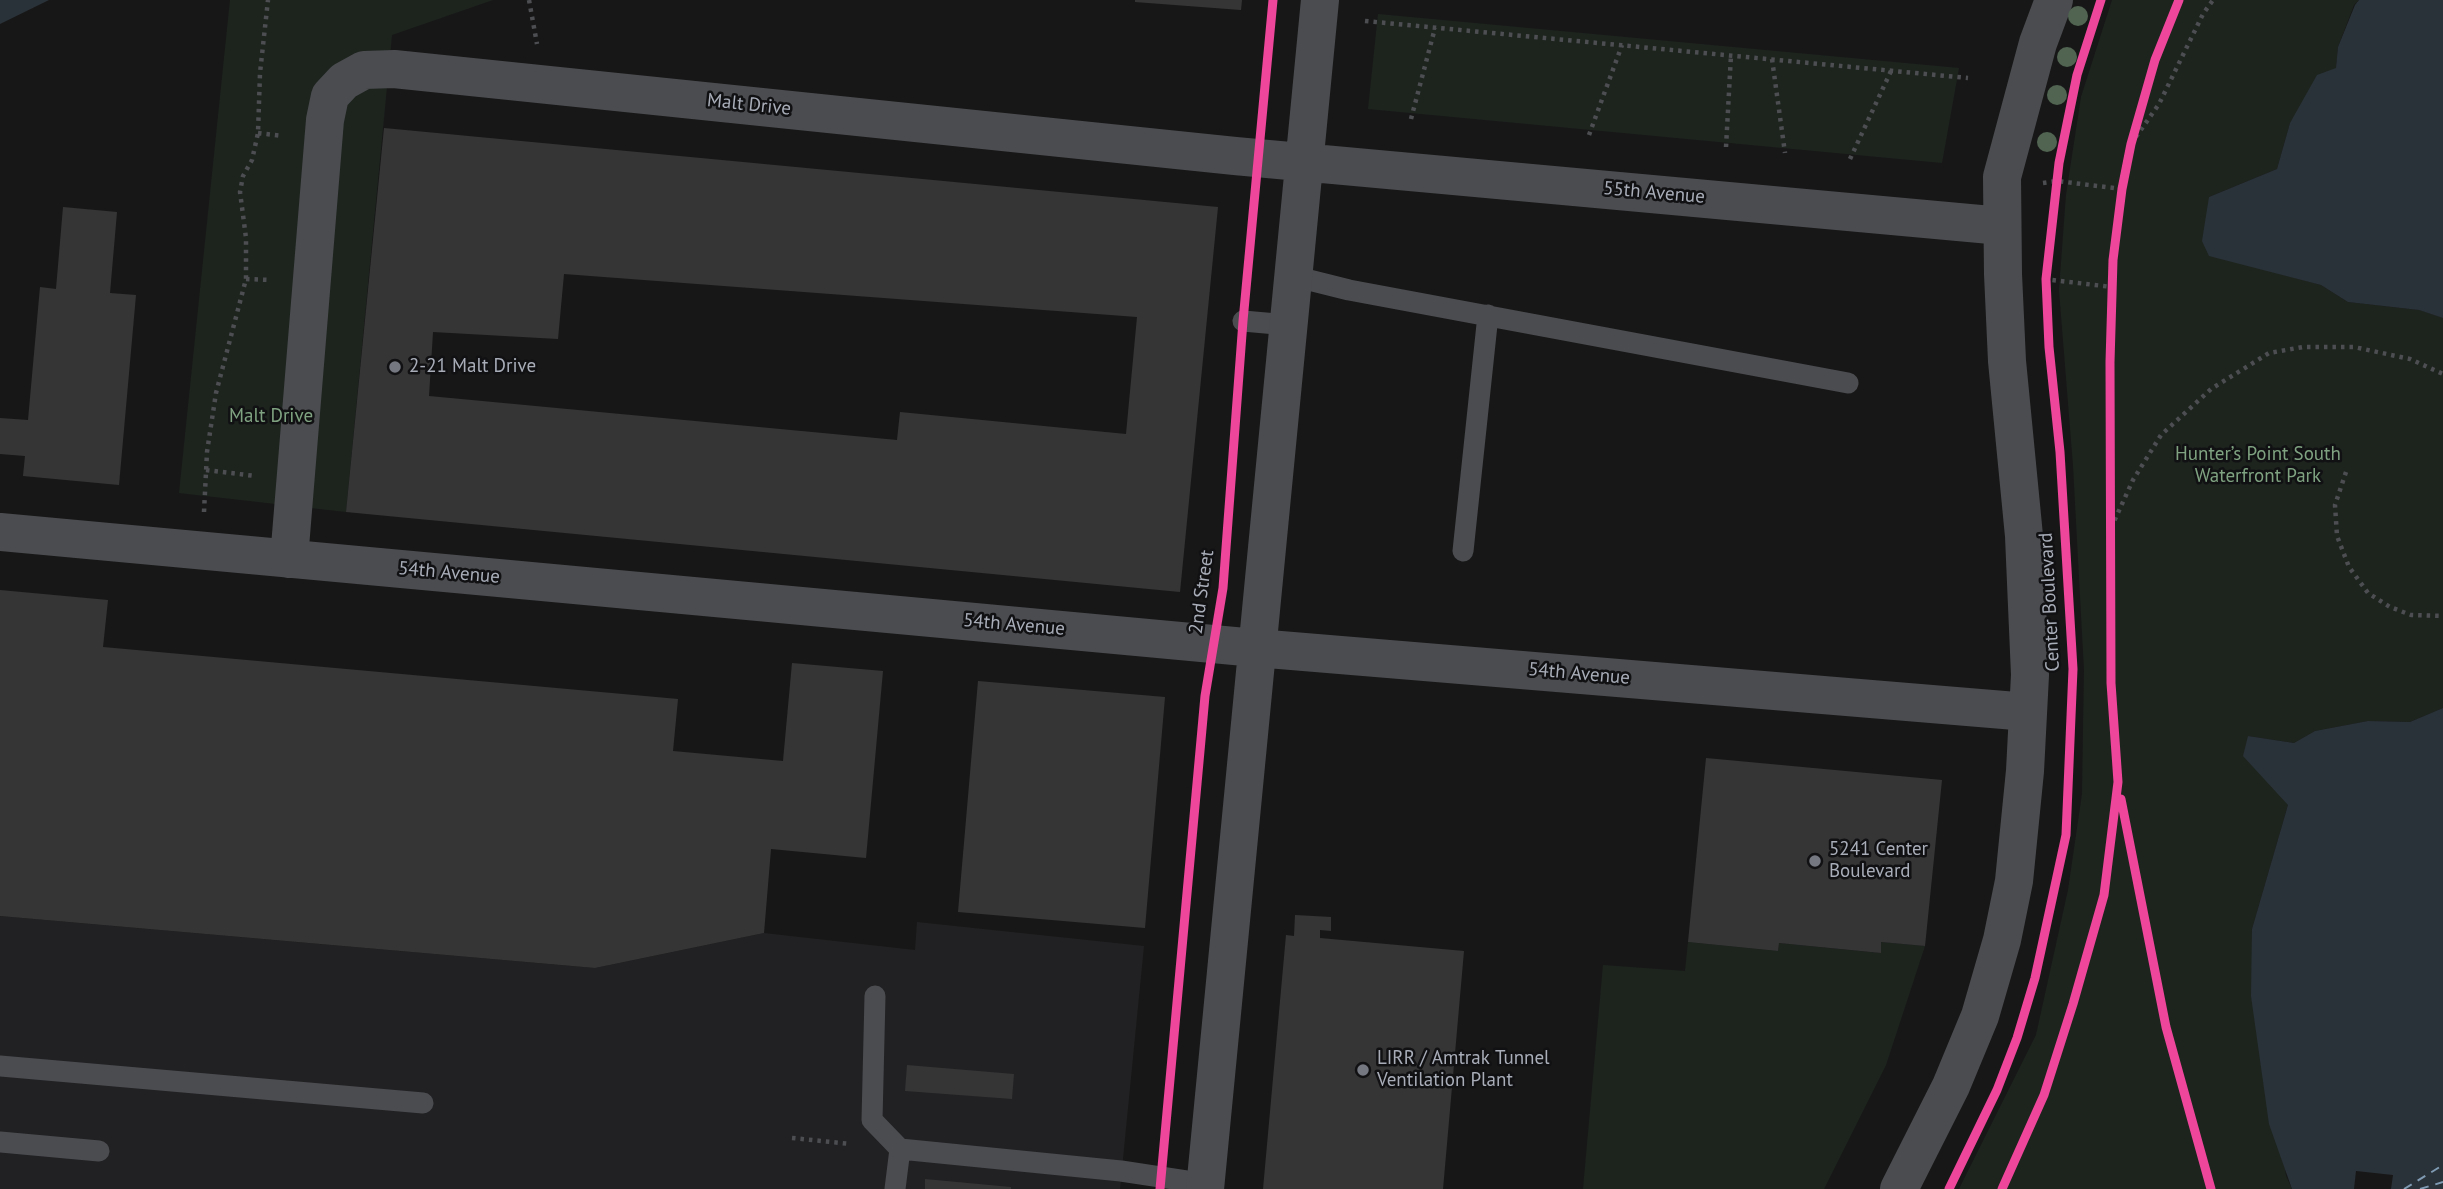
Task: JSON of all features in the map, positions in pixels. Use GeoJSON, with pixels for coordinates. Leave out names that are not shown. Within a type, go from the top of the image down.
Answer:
{"type":"FeatureCollection","features":[{"type":"Feature","properties":{"kind":"street"},"geometry":{"type":"LineString","coordinates":[[1206,1186],[1320,0]]}},
{"type":"Feature","properties":{"kind":"street","name":"Center Boulevard"},"geometry":{"type":"LineString","coordinates":[[1899,1189],[1951,1086],[1980,1016],[2002,940],[2014,881],[2029,675],[2024,536],[2007,361],[2002,177],[2038,43],[2054,0]]}},
{"type":"Feature","properties":{"kind":"street","name":"Malt Drive"},"geometry":{"type":"LineString","coordinates":[[289,559],[325,120],[330,96],[344,81],[364,70],[394,69],[1305,161]]}},
{"type":"Feature","properties":{"kind":"street","name":"55th Avenue"},"geometry":{"type":"LineString","coordinates":[[1305,161],[2003,226]]}},
{"type":"Feature","properties":{"kind":"street","name":"54th Avenue"},"geometry":{"type":"LineString","coordinates":[[0,532],[1256,648],[2028,712]]}},
{"type":"Feature","properties":{"kind":"lane"},"geometry":{"type":"LineString","coordinates":[[1293,276],[1349,290],[1848,383]]}},
{"type":"Feature","properties":{"kind":"lane"},"geometry":{"type":"LineString","coordinates":[[1463,551],[1488,316]]}},
{"type":"Feature","properties":{"kind":"lane"},"geometry":{"type":"LineString","coordinates":[[1242,321],[1288,325]]}},
{"type":"Feature","properties":{"kind":"lane"},"geometry":{"type":"LineString","coordinates":[[875,996],[872,1120],[900,1149],[1121,1171],[1206,1186]]}},
{"type":"Feature","properties":{"kind":"lane"},"geometry":{"type":"LineString","coordinates":[[0,1066],[423,1103]]}},
{"type":"Feature","properties":{"kind":"lane"},"geometry":{"type":"LineString","coordinates":[[0,1142],[99,1151]]}},
{"type":"Feature","properties":{"kind":"lane"},"geometry":{"type":"LineString","coordinates":[[895,1189],[900,1149]]}},
{"type":"Feature","properties":{"kind":"path"},"geometry":{"type":"LineString","coordinates":[[204,513],[206,470],[216,393],[246,279],[246,238],[240,192],[243,177],[252,160],[258,133],[260,73],[268,0]]}},
{"type":"Feature","properties":{"kind":"path"},"geometry":{"type":"LineString","coordinates":[[529,0],[537,46]]}},
{"type":"Feature","properties":{"kind":"path"},"geometry":{"type":"LineString","coordinates":[[2131,144],[2159,104],[2203,14],[2213,0]]}},
{"type":"Feature","properties":{"kind":"path"},"geometry":{"type":"LineString","coordinates":[[1365,21],[1968,78]]}},
{"type":"Feature","properties":{"kind":"path"},"geometry":{"type":"LineString","coordinates":[[1411,119],[1435,28]]}},
{"type":"Feature","properties":{"kind":"path"},"geometry":{"type":"LineString","coordinates":[[1589,135],[1622,45]]}},
{"type":"Feature","properties":{"kind":"path"},"geometry":{"type":"LineString","coordinates":[[1726,147],[1731,55]]}},
{"type":"Feature","properties":{"kind":"path"},"geometry":{"type":"LineString","coordinates":[[1772,59],[1785,153]]}},
{"type":"Feature","properties":{"kind":"path"},"geometry":{"type":"LineString","coordinates":[[1850,159],[1891,71]]}},
{"type":"Feature","properties":{"kind":"path"},"geometry":{"type":"LineString","coordinates":[[2129,155],[2138,120]]}},
{"type":"Feature","properties":{"kind":"path"},"geometry":{"type":"LineString","coordinates":[[258,133],[284,136]]}},
{"type":"Feature","properties":{"kind":"path"},"geometry":{"type":"LineString","coordinates":[[2055,194],[2058,177]]}},
{"type":"Feature","properties":{"kind":"path"},"geometry":{"type":"LineString","coordinates":[[2037,183],[2058,177],[2122,189]]}},
{"type":"Feature","properties":{"kind":"path"},"geometry":{"type":"LineString","coordinates":[[2120,201],[2124,178]]}},
{"type":"Feature","properties":{"kind":"path"},"geometry":{"type":"LineString","coordinates":[[2047,267],[2044,282],[2112,287]]}},
{"type":"Feature","properties":{"kind":"path"},"geometry":{"type":"LineString","coordinates":[[2112,274],[2112,300]]}},
{"type":"Feature","properties":{"kind":"path"},"geometry":{"type":"LineString","coordinates":[[246,279],[272,280]]}},
{"type":"Feature","properties":{"kind":"path"},"geometry":{"type":"LineString","coordinates":[[2111,528],[2133,480],[2161,435],[2211,389],[2269,353],[2303,347],[2354,347],[2410,359],[2443,373]]}},
{"type":"Feature","properties":{"kind":"path"},"geometry":{"type":"LineString","coordinates":[[206,470],[256,476]]}},
{"type":"Feature","properties":{"kind":"path"},"geometry":{"type":"LineString","coordinates":[[2346,472],[2335,505],[2337,536],[2349,567],[2368,593],[2390,607],[2411,615],[2443,616]]}},
{"type":"Feature","properties":{"kind":"path"},"geometry":{"type":"LineString","coordinates":[[2111,500],[2111,541]]}},
{"type":"Feature","properties":{"kind":"path"},"geometry":{"type":"LineString","coordinates":[[792,1138],[853,1144]]}},
{"type":"Feature","properties":{"kind":"shaded area"},"geometry":{"type":"Polygon","coordinates":[[[0,0],[49,0],[0,24],[0,0]]]}},
{"type":"Feature","properties":{"kind":"shaded area"},"geometry":{"type":"Polygon","coordinates":[[[2359,0],[2443,0],[2443,318],[2419,310],[2348,302],[2321,285],[2209,256],[2202,241],[2209,197],[2277,169],[2290,123],[2317,75],[2336,68],[2338,47],[2359,0]]]}},
{"type":"Feature","properties":{"kind":"shaded area"},"geometry":{"type":"Polygon","coordinates":[[[2443,708],[2443,1189],[2292,1189],[2269,1124],[2251,996],[2252,929],[2288,805],[2243,756],[2248,736],[2294,743],[2315,731],[2368,721],[2410,722],[2443,708]]]}},
{"type":"Feature","properties":{"kind":"shaded area"},"geometry":{"type":"Polygon","coordinates":[[[0,916],[595,968],[764,933],[915,950],[917,922],[1144,946],[1120,1189],[0,1189],[0,916]]]}},
{"type":"Feature","properties":{"kind":"green space","name":"Malt Drive"},"geometry":{"type":"Polygon","coordinates":[[[230,0],[493,0],[392,35],[346,512],[179,493],[230,0]]]}},
{"type":"Feature","properties":{"kind":"green space","name":"Hunter’s Point South Waterfront Park"},"geometry":{"type":"Polygon","coordinates":[[[2112,0],[2359,0],[2354,5],[2338,47],[2336,69],[2290,123],[2277,169],[2209,197],[2269,271],[2321,285],[2348,302],[2419,310],[2443,318],[2443,708],[2410,722],[2368,721],[2315,731],[2294,743],[2248,736],[2288,805],[2252,929],[2286,1176],[2292,1189],[1959,1189],[2036,1035],[2068,890],[2082,794],[2084,670],[2073,465],[2059,290],[2066,195],[2081,97],[2112,0]]]}},
{"type":"Feature","properties":{"kind":"green space"},"geometry":{"type":"Polygon","coordinates":[[[1378,14],[1959,68],[1942,163],[1368,109],[1378,14]]]}},
{"type":"Feature","properties":{"kind":"green space"},"geometry":{"type":"Polygon","coordinates":[[[1688,942],[1778,951],[1779,943],[1880,953],[1881,942],[1925,946],[1886,1065],[1824,1189],[1583,1189],[1603,965],[1685,971],[1688,942]]]}},
{"type":"Feature","properties":{"kind":"pier"},"geometry":{"type":"Polygon","coordinates":[[[2356,1171],[2393,1175],[2391,1189],[2354,1189],[2356,1171]]]}},
{"type":"Feature","properties":{"kind":"building"},"geometry":{"type":"Polygon","coordinates":[[[1135,0],[1242,0],[1241,10],[1135,0]]]}},
{"type":"Feature","properties":{"kind":"building","name":"2-21 Malt Drive"},"geometry":{"type":"Polygon","coordinates":[[[384,128],[1218,207],[1180,592],[346,512],[384,128]],[[564,274],[558,339],[433,332],[429,396],[897,440],[900,412],[1126,434],[1137,317],[564,274]]]}},
{"type":"Feature","properties":{"kind":"building"},"geometry":{"type":"Polygon","coordinates":[[[63,207],[117,212],[110,293],[136,295],[119,485],[23,476],[25,456],[0,454],[0,418],[28,420],[40,287],[56,289],[63,207]]]}},
{"type":"Feature","properties":{"kind":"building"},"geometry":{"type":"Polygon","coordinates":[[[0,590],[108,600],[103,647],[678,699],[673,751],[783,761],[792,663],[883,671],[866,858],[771,849],[764,933],[595,968],[0,916],[0,590]]]}},
{"type":"Feature","properties":{"kind":"building"},"geometry":{"type":"Polygon","coordinates":[[[978,681],[1165,697],[1145,928],[958,912],[978,681]]]}},
{"type":"Feature","properties":{"kind":"building","name":"5241 Center Boulevard"},"geometry":{"type":"Polygon","coordinates":[[[1706,758],[1942,780],[1925,946],[1881,942],[1881,953],[1779,943],[1778,951],[1688,942],[1706,758]]]}},
{"type":"Feature","properties":{"kind":"building","name":"LIRR / Amtrak Tunnel Ventilation Plant"},"geometry":{"type":"Polygon","coordinates":[[[1295,915],[1331,917],[1331,931],[1320,930],[1320,938],[1464,951],[1443,1189],[1263,1189],[1286,935],[1294,936],[1295,915]]]}},
{"type":"Feature","properties":{"kind":"building"},"geometry":{"type":"Polygon","coordinates":[[[907,1065],[1014,1074],[1012,1099],[905,1091],[907,1065]]]}},
{"type":"Feature","properties":{"kind":"building"},"geometry":{"type":"Polygon","coordinates":[[[925,1179],[1011,1187],[1011,1189],[925,1189],[925,1179]]]}},
{"type":"Feature","properties":{"kind":"ferry route"},"geometry":{"type":"LineString","coordinates":[[2404,1189],[2443,1165]]}},
{"type":"Feature","properties":{"kind":"ferry route"},"geometry":{"type":"LineString","coordinates":[[2420,1189],[2443,1182]]}},
{"type":"Feature","properties":{"kind":"cycle path","name":"2nd Street"},"geometry":{"type":"LineString","coordinates":[[1160,1189],[1205,696],[1223,588],[1243,321],[1273,0]]}},
{"type":"Feature","properties":{"kind":"cycle path"},"geometry":{"type":"LineString","coordinates":[[1949,1189],[1997,1090],[2017,1038],[2035,978],[2066,835],[2073,669],[2046,279],[2059,163],[2077,75],[2101,0]]}},
{"type":"Feature","properties":{"kind":"cycle path"},"geometry":{"type":"LineString","coordinates":[[2002,1189],[2044,1095],[2104,895],[2118,782],[2111,683],[2110,362],[2113,260],[2131,144],[2155,60],[2179,0]]}},
{"type":"Feature","properties":{"kind":"cycle path"},"geometry":{"type":"LineString","coordinates":[[2121,799],[2166,1027],[2211,1189]]}},
{"type":"Feature","properties":{"kind":"place","name":"2-21 Malt Drive"},"geometry":{"type":"Point","coordinates":[395,367]}},
{"type":"Feature","properties":{"kind":"place","name":"5241 Center Boulevard"},"geometry":{"type":"Point","coordinates":[1815,861]}},
{"type":"Feature","properties":{"kind":"place","name":"LIRR / Amtrak Tunnel Ventilation Plant"},"geometry":{"type":"Point","coordinates":[1363,1070]}}]}
